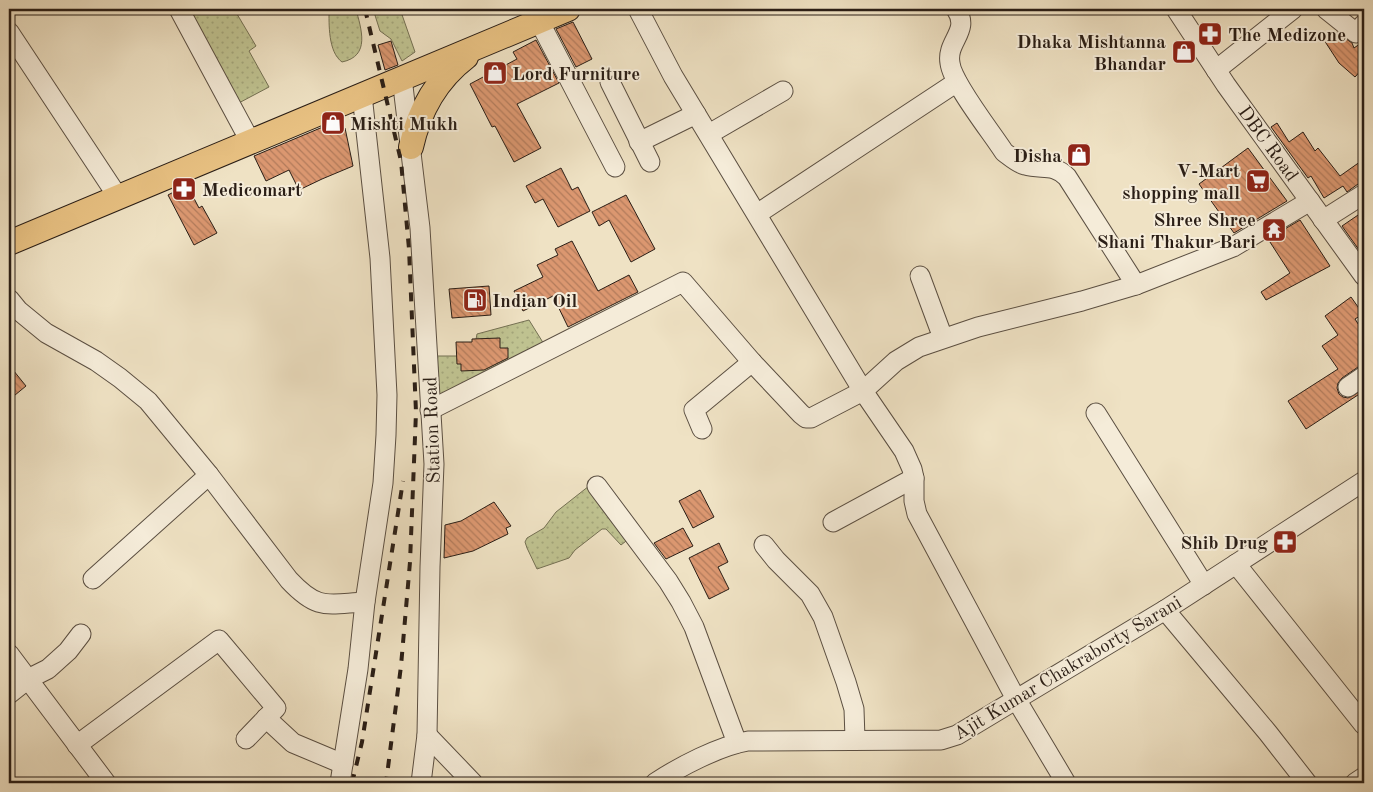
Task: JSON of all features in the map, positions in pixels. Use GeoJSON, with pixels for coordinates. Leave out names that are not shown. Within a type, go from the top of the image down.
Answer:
{"type":"FeatureCollection","features":[{"type":"Feature","properties":{"kind":"main road"},"geometry":{"type":"LineString","coordinates":[[9,242],[564,10]]}},
{"type":"Feature","properties":{"kind":"main road"},"geometry":{"type":"LineString","coordinates":[[411,147],[425,104],[444,77],[471,53],[503,37]]}},
{"type":"Feature","properties":{"kind":"street"},"geometry":{"type":"LineString","coordinates":[[180,9],[250,140]]}},
{"type":"Feature","properties":{"kind":"street"},"geometry":{"type":"LineString","coordinates":[[638,9],[708,134],[863,391],[904,452],[914,478],[914,501],[917,514],[1016,699],[1066,783]]}},
{"type":"Feature","properties":{"kind":"street"},"geometry":{"type":"LineString","coordinates":[[956,9],[962,23],[949,59],[957,82],[1004,152],[1013,160],[1025,165],[1060,170],[1067,177],[1136,285]]}},
{"type":"Feature","properties":{"kind":"street","name":"DBC Road"},"geometry":{"type":"LineString","coordinates":[[1176,9],[1216,70],[1364,276]]}},
{"type":"Feature","properties":{"kind":"street"},"geometry":{"type":"LineString","coordinates":[[1216,70],[1293,9]]}},
{"type":"Feature","properties":{"kind":"street"},"geometry":{"type":"LineString","coordinates":[[1326,9],[1356,33],[1364,24]]}},
{"type":"Feature","properties":{"kind":"street"},"geometry":{"type":"LineString","coordinates":[[539,21],[615,167]]}},
{"type":"Feature","properties":{"kind":"street"},"geometry":{"type":"LineString","coordinates":[[9,32],[118,197]]}},
{"type":"Feature","properties":{"kind":"street","name":"Station Road"},"geometry":{"type":"LineString","coordinates":[[393,82],[411,147],[424,284],[434,464],[427,659],[427,735],[421,783]]}},
{"type":"Feature","properties":{"kind":"street"},"geometry":{"type":"LineString","coordinates":[[610,82],[650,162]]}},
{"type":"Feature","properties":{"kind":"street"},"geometry":{"type":"LineString","coordinates":[[758,214],[957,82]]}},
{"type":"Feature","properties":{"kind":"street"},"geometry":{"type":"LineString","coordinates":[[708,134],[783,91]]}},
{"type":"Feature","properties":{"kind":"street"},"geometry":{"type":"LineString","coordinates":[[340,783],[358,669],[383,483],[387,395],[380,258],[362,95]]}},
{"type":"Feature","properties":{"kind":"street"},"geometry":{"type":"LineString","coordinates":[[639,142],[696,114]]}},
{"type":"Feature","properties":{"kind":"street"},"geometry":{"type":"LineString","coordinates":[[1323,220],[1364,194]]}},
{"type":"Feature","properties":{"kind":"street"},"geometry":{"type":"LineString","coordinates":[[430,410],[683,282],[752,362],[806,418],[818,416],[863,391],[885,370],[908,353],[943,338],[1136,285],[1233,246],[1310,201]]}},
{"type":"Feature","properties":{"kind":"street"},"geometry":{"type":"LineString","coordinates":[[920,276],[943,338]]}},
{"type":"Feature","properties":{"kind":"street"},"geometry":{"type":"LineString","coordinates":[[9,299],[18,310],[46,333],[96,361],[148,401],[209,475],[289,580],[302,594],[321,604],[366,602]]}},
{"type":"Feature","properties":{"kind":"street"},"geometry":{"type":"LineString","coordinates":[[702,429],[694,410],[752,362]]}},
{"type":"Feature","properties":{"kind":"street"},"geometry":{"type":"LineString","coordinates":[[1348,387],[1364,376]]}},
{"type":"Feature","properties":{"kind":"street"},"geometry":{"type":"LineString","coordinates":[[1096,413],[1204,585]]}},
{"type":"Feature","properties":{"kind":"street"},"geometry":{"type":"LineString","coordinates":[[93,579],[209,475]]}},
{"type":"Feature","properties":{"kind":"street"},"geometry":{"type":"LineString","coordinates":[[833,522],[914,478]]}},
{"type":"Feature","properties":{"kind":"street","name":"Ajit Kumar Chakraborty Sarani"},"geometry":{"type":"LineString","coordinates":[[655,783],[684,776],[737,743],[748,741],[947,739],[964,732],[1165,610],[1364,481]]}},
{"type":"Feature","properties":{"kind":"street"},"geometry":{"type":"LineString","coordinates":[[597,486],[668,580],[681,602],[694,626],[737,743]]}},
{"type":"Feature","properties":{"kind":"street"},"geometry":{"type":"LineString","coordinates":[[764,545],[776,560],[810,594],[823,617],[854,709],[856,739]]}},
{"type":"Feature","properties":{"kind":"street"},"geometry":{"type":"LineString","coordinates":[[1236,564],[1364,726]]}},
{"type":"Feature","properties":{"kind":"street"},"geometry":{"type":"LineString","coordinates":[[1165,610],[1268,733],[1307,783]]}},
{"type":"Feature","properties":{"kind":"street"},"geometry":{"type":"LineString","coordinates":[[9,694],[28,679],[48,669],[68,651],[81,634]]}},
{"type":"Feature","properties":{"kind":"street"},"geometry":{"type":"LineString","coordinates":[[77,745],[219,640],[276,708],[246,739]]}},
{"type":"Feature","properties":{"kind":"street"},"geometry":{"type":"LineString","coordinates":[[9,654],[106,783]]}},
{"type":"Feature","properties":{"kind":"street"},"geometry":{"type":"LineString","coordinates":[[266,718],[293,743],[343,764]]}},
{"type":"Feature","properties":{"kind":"street"},"geometry":{"type":"LineString","coordinates":[[427,735],[473,783]]}},
{"type":"Feature","properties":{"kind":"street"},"geometry":{"type":"LineString","coordinates":[[1355,783],[1364,777]]}},
{"type":"Feature","properties":{"kind":"green space"},"geometry":{"type":"Polygon","coordinates":[[[194,9],[234,9],[256,46],[249,51],[269,87],[235,105],[187,13],[194,9]]]}},
{"type":"Feature","properties":{"kind":"green space"},"geometry":{"type":"Polygon","coordinates":[[[329,9],[356,9],[362,41],[357,54],[351,59],[342,62],[334,52],[329,30],[329,9]]]}},
{"type":"Feature","properties":{"kind":"green space"},"geometry":{"type":"Polygon","coordinates":[[[373,9],[400,9],[415,52],[402,61],[391,39],[380,31],[373,9]]]}},
{"type":"Feature","properties":{"kind":"green space"},"geometry":{"type":"Polygon","coordinates":[[[529,320],[547,349],[438,404],[437,356],[473,356],[477,334],[529,320]]]}},
{"type":"Feature","properties":{"kind":"green space"},"geometry":{"type":"Polygon","coordinates":[[[589,486],[630,538],[621,545],[606,529],[602,529],[575,550],[569,558],[537,569],[525,542],[527,538],[544,528],[556,512],[589,486]]]}},
{"type":"Feature","properties":{"kind":"building"},"geometry":{"type":"Polygon","coordinates":[[[573,22],[592,59],[576,67],[556,29],[573,22]]]}},
{"type":"Feature","properties":{"kind":"building"},"geometry":{"type":"Polygon","coordinates":[[[1336,32],[1352,43],[1354,48],[1364,41],[1364,67],[1355,77],[1339,63],[1324,40],[1336,32]]]}},
{"type":"Feature","properties":{"kind":"building"},"geometry":{"type":"Polygon","coordinates":[[[536,40],[559,83],[517,104],[541,148],[514,162],[495,126],[492,127],[470,84],[517,59],[513,52],[536,40]]]}},
{"type":"Feature","properties":{"kind":"building"},"geometry":{"type":"Polygon","coordinates":[[[391,41],[398,65],[385,70],[378,45],[391,41]]]}},
{"type":"Feature","properties":{"kind":"building"},"geometry":{"type":"Polygon","coordinates":[[[337,121],[345,128],[353,166],[299,190],[289,170],[266,181],[254,156],[337,121]]]}},
{"type":"Feature","properties":{"kind":"building"},"geometry":{"type":"Polygon","coordinates":[[[1277,123],[1289,142],[1303,132],[1315,151],[1318,148],[1340,176],[1364,159],[1364,183],[1358,184],[1347,192],[1343,186],[1324,198],[1311,176],[1308,178],[1271,127],[1277,123]]]}},
{"type":"Feature","properties":{"kind":"building"},"geometry":{"type":"Polygon","coordinates":[[[1248,148],[1287,201],[1234,233],[1199,184],[1248,148]]]}},
{"type":"Feature","properties":{"kind":"building"},"geometry":{"type":"Polygon","coordinates":[[[561,168],[572,190],[578,187],[590,211],[558,227],[543,199],[535,203],[526,186],[561,168]]]}},
{"type":"Feature","properties":{"kind":"building"},"geometry":{"type":"Polygon","coordinates":[[[187,185],[199,208],[202,206],[217,233],[194,245],[168,195],[187,185]]]}},
{"type":"Feature","properties":{"kind":"building"},"geometry":{"type":"Polygon","coordinates":[[[626,195],[655,249],[631,262],[609,220],[599,226],[592,212],[626,195]]]}},
{"type":"Feature","properties":{"kind":"building"},"geometry":{"type":"Polygon","coordinates":[[[1364,207],[1364,257],[1342,226],[1361,213],[1359,210],[1364,207]]]}},
{"type":"Feature","properties":{"kind":"building"},"geometry":{"type":"Polygon","coordinates":[[[1300,220],[1330,266],[1266,300],[1261,292],[1290,273],[1268,239],[1300,220]]]}},
{"type":"Feature","properties":{"kind":"building"},"geometry":{"type":"Polygon","coordinates":[[[572,241],[598,291],[629,275],[638,292],[568,327],[553,296],[523,311],[514,291],[543,277],[537,265],[558,255],[555,249],[572,241]]]}},
{"type":"Feature","properties":{"kind":"building"},"geometry":{"type":"Polygon","coordinates":[[[489,286],[491,315],[452,318],[449,289],[489,286]]]}},
{"type":"Feature","properties":{"kind":"building"},"geometry":{"type":"Polygon","coordinates":[[[1351,297],[1363,314],[1355,319],[1364,333],[1364,365],[1342,378],[1337,388],[1339,394],[1348,398],[1364,389],[1364,391],[1306,429],[1288,401],[1338,369],[1322,346],[1338,335],[1325,316],[1351,297]]]}},
{"type":"Feature","properties":{"kind":"building"},"geometry":{"type":"Polygon","coordinates":[[[500,338],[500,348],[508,348],[508,358],[484,370],[461,371],[461,364],[457,364],[456,342],[472,342],[472,339],[500,338]]]}},
{"type":"Feature","properties":{"kind":"building"},"geometry":{"type":"Polygon","coordinates":[[[9,365],[26,386],[9,400],[9,365]]]}},
{"type":"Feature","properties":{"kind":"building"},"geometry":{"type":"Polygon","coordinates":[[[700,490],[714,517],[693,528],[679,501],[700,490]]]}},
{"type":"Feature","properties":{"kind":"building"},"geometry":{"type":"Polygon","coordinates":[[[494,502],[511,526],[506,528],[508,534],[473,551],[444,558],[445,525],[461,521],[494,502]]]}},
{"type":"Feature","properties":{"kind":"building"},"geometry":{"type":"Polygon","coordinates":[[[683,528],[693,546],[666,559],[654,543],[683,528]]]}},
{"type":"Feature","properties":{"kind":"building"},"geometry":{"type":"Polygon","coordinates":[[[719,543],[728,562],[718,567],[729,589],[709,599],[689,558],[719,543]]]}},
{"type":"Feature","properties":{"kind":"railway"},"geometry":{"type":"LineString","coordinates":[[365,9],[401,161],[409,249],[416,412],[410,562],[401,666],[386,783]]}},
{"type":"Feature","properties":{"kind":"railway"},"geometry":{"type":"LineString","coordinates":[[352,783],[362,742],[403,481]]}},
{"type":"Feature","properties":{"kind":"place","name":"The Medizone"},"geometry":{"type":"Point","coordinates":[1210,34]}},
{"type":"Feature","properties":{"kind":"place","name":"Dhaka Mishtanna Bhandar"},"geometry":{"type":"Point","coordinates":[1184,52]}},
{"type":"Feature","properties":{"kind":"place","name":"Lord Furniture"},"geometry":{"type":"Point","coordinates":[495,73]}},
{"type":"Feature","properties":{"kind":"place","name":"Mishti Mukh"},"geometry":{"type":"Point","coordinates":[333,123]}},
{"type":"Feature","properties":{"kind":"place","name":"Disha"},"geometry":{"type":"Point","coordinates":[1079,155]}},
{"type":"Feature","properties":{"kind":"place","name":"V-Mart shopping mall"},"geometry":{"type":"Point","coordinates":[1258,181]}},
{"type":"Feature","properties":{"kind":"place","name":"Medicomart"},"geometry":{"type":"Point","coordinates":[184,189]}},
{"type":"Feature","properties":{"kind":"place","name":"Shree Shree Shani Thakur Bari"},"geometry":{"type":"Point","coordinates":[1274,230]}},
{"type":"Feature","properties":{"kind":"place","name":"Indian Oil"},"geometry":{"type":"Point","coordinates":[475,300]}},
{"type":"Feature","properties":{"kind":"place","name":"Shib Drug"},"geometry":{"type":"Point","coordinates":[1285,542]}}]}
